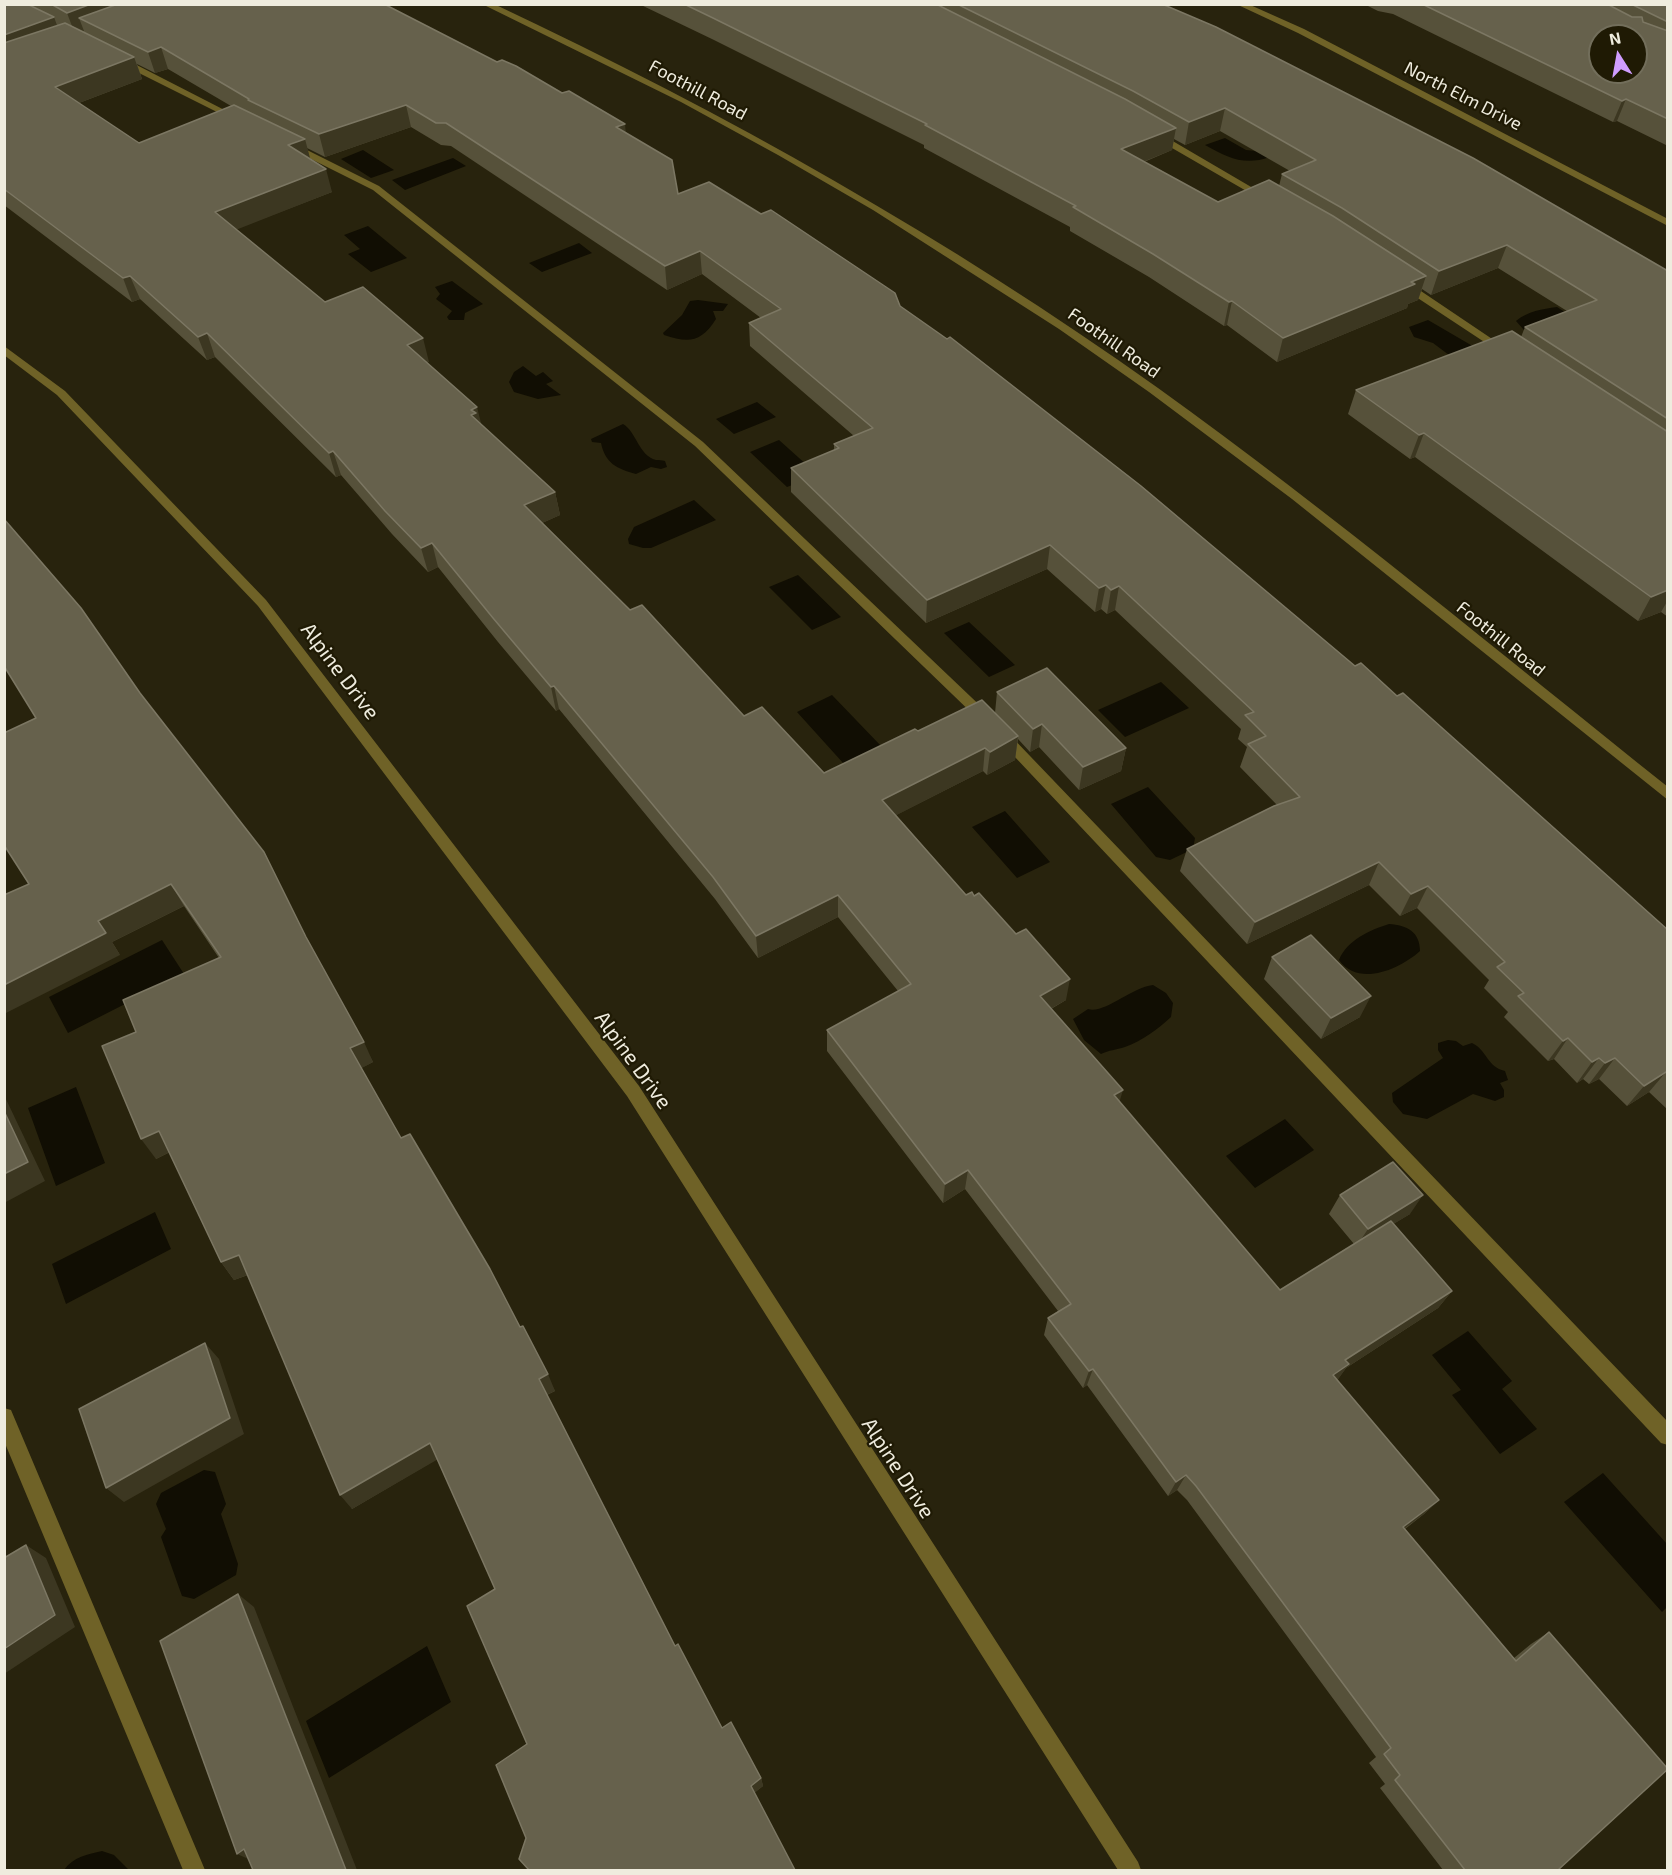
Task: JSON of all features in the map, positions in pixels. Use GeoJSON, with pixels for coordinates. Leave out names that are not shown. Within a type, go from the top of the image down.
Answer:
{"type":"FeatureCollection","features":[{"type":"Feature","properties":{"kind":"street","name":"Foothill Road"},"geometry":{"type":"LineString","coordinates":[[486,4],[617,66],[779,151],[867,202],[1048,318],[1242,454],[1348,536],[1668,795]]}},
{"type":"Feature","properties":{"kind":"street","name":"North Elm Drive"},"geometry":{"type":"LineString","coordinates":[[1240,4],[1301,31],[1668,223]]}},
{"type":"Feature","properties":{"kind":"street"},"geometry":{"type":"LineString","coordinates":[[111,56],[249,124]]}},
{"type":"Feature","properties":{"kind":"street"},"geometry":{"type":"LineString","coordinates":[[1146,129],[1280,206]]}},
{"type":"Feature","properties":{"kind":"street"},"geometry":{"type":"LineString","coordinates":[[281,140],[376,188],[699,444],[997,729],[1668,1436]]}},
{"type":"Feature","properties":{"kind":"street"},"geometry":{"type":"LineString","coordinates":[[1400,281],[1519,360]]}},
{"type":"Feature","properties":{"kind":"street","name":"Alpine Drive"},"geometry":{"type":"LineString","coordinates":[[4,349],[61,393],[262,603],[633,1091],[1130,1870]]}},
{"type":"Feature","properties":{"kind":"street"},"geometry":{"type":"LineString","coordinates":[[4,1417],[194,1870]]}},
{"type":"Feature","properties":{"kind":"shaded area"},"geometry":{"type":"Polygon","coordinates":[[[1225,138],[1246,150],[1266,152],[1270,157],[1244,161],[1221,154],[1205,145],[1225,138]]]}},
{"type":"Feature","properties":{"kind":"shaded area"},"geometry":{"type":"Polygon","coordinates":[[[363,150],[394,170],[371,178],[341,159],[363,150]]]}},
{"type":"Feature","properties":{"kind":"shaded area"},"geometry":{"type":"Polygon","coordinates":[[[453,158],[466,166],[405,190],[392,180],[453,158]]]}},
{"type":"Feature","properties":{"kind":"shaded area"},"geometry":{"type":"Polygon","coordinates":[[[368,226],[407,258],[371,272],[348,254],[360,249],[344,235],[368,226]]]}},
{"type":"Feature","properties":{"kind":"shaded area"},"geometry":{"type":"Polygon","coordinates":[[[579,243],[592,253],[542,272],[529,263],[579,243]]]}},
{"type":"Feature","properties":{"kind":"shaded area"},"geometry":{"type":"Polygon","coordinates":[[[452,281],[483,304],[465,313],[464,320],[449,320],[447,317],[452,311],[436,299],[440,294],[435,287],[452,281]]]}},
{"type":"Feature","properties":{"kind":"shaded area"},"geometry":{"type":"Polygon","coordinates":[[[690,301],[728,304],[723,311],[713,311],[716,319],[699,337],[687,340],[664,335],[663,333],[682,315],[690,301]]]}},
{"type":"Feature","properties":{"kind":"shaded area"},"geometry":{"type":"Polygon","coordinates":[[[1557,307],[1571,316],[1524,330],[1516,321],[1530,313],[1557,307]]]}},
{"type":"Feature","properties":{"kind":"shaded area"},"geometry":{"type":"Polygon","coordinates":[[[1428,320],[1476,348],[1453,358],[1433,343],[1414,337],[1409,327],[1428,320]]]}},
{"type":"Feature","properties":{"kind":"shaded area"},"geometry":{"type":"Polygon","coordinates":[[[523,366],[536,376],[543,372],[553,381],[546,384],[561,395],[538,399],[514,392],[509,382],[514,372],[523,366]]]}},
{"type":"Feature","properties":{"kind":"shaded area"},"geometry":{"type":"Polygon","coordinates":[[[757,402],[776,417],[734,434],[716,419],[757,402]]]}},
{"type":"Feature","properties":{"kind":"shaded area"},"geometry":{"type":"Polygon","coordinates":[[[623,424],[650,458],[665,461],[667,467],[661,469],[651,467],[636,474],[623,470],[605,456],[601,443],[592,442],[591,439],[623,424]]]}},
{"type":"Feature","properties":{"kind":"shaded area"},"geometry":{"type":"Polygon","coordinates":[[[779,440],[818,475],[787,487],[750,452],[779,440]]]}},
{"type":"Feature","properties":{"kind":"shaded area"},"geometry":{"type":"Polygon","coordinates":[[[694,500],[716,520],[651,548],[629,544],[628,539],[634,527],[694,500]]]}},
{"type":"Feature","properties":{"kind":"shaded area"},"geometry":{"type":"Polygon","coordinates":[[[798,575],[841,617],[812,630],[769,587],[798,575]]]}},
{"type":"Feature","properties":{"kind":"shaded area"},"geometry":{"type":"Polygon","coordinates":[[[969,622],[1015,665],[989,677],[944,633],[969,622]]]}},
{"type":"Feature","properties":{"kind":"shaded area"},"geometry":{"type":"Polygon","coordinates":[[[1161,682],[1189,708],[1125,737],[1098,710],[1161,682]]]}},
{"type":"Feature","properties":{"kind":"shaded area"},"geometry":{"type":"Polygon","coordinates":[[[832,695],[881,746],[844,764],[797,712],[832,695]]]}},
{"type":"Feature","properties":{"kind":"shaded area"},"geometry":{"type":"Polygon","coordinates":[[[1148,787],[1195,838],[1193,849],[1170,860],[1156,857],[1111,804],[1148,787]]]}},
{"type":"Feature","properties":{"kind":"shaded area"},"geometry":{"type":"Polygon","coordinates":[[[1005,811],[1050,862],[1017,878],[972,827],[1005,811]]]}},
{"type":"Feature","properties":{"kind":"shaded area"},"geometry":{"type":"Polygon","coordinates":[[[1389,924],[1407,928],[1415,934],[1420,951],[1401,964],[1379,973],[1357,973],[1347,968],[1339,960],[1353,941],[1374,929],[1389,924]]]}},
{"type":"Feature","properties":{"kind":"shaded area"},"geometry":{"type":"Polygon","coordinates":[[[162,940],[184,974],[68,1033],[49,997],[162,940]]]}},
{"type":"Feature","properties":{"kind":"shaded area"},"geometry":{"type":"Polygon","coordinates":[[[1153,985],[1166,993],[1173,1003],[1171,1017],[1161,1026],[1125,1047],[1101,1054],[1084,1040],[1073,1019],[1088,1009],[1102,1008],[1144,987],[1153,985]]]}},
{"type":"Feature","properties":{"kind":"shaded area"},"geometry":{"type":"Polygon","coordinates":[[[1448,1040],[1456,1041],[1463,1046],[1472,1043],[1494,1066],[1505,1071],[1508,1080],[1500,1083],[1504,1090],[1504,1097],[1495,1101],[1473,1094],[1427,1119],[1403,1114],[1393,1102],[1392,1093],[1443,1058],[1438,1050],[1438,1043],[1448,1040]]]}},
{"type":"Feature","properties":{"kind":"shaded area"},"geometry":{"type":"Polygon","coordinates":[[[76,1087],[105,1163],[56,1186],[28,1108],[76,1087]]]}},
{"type":"Feature","properties":{"kind":"shaded area"},"geometry":{"type":"Polygon","coordinates":[[[1285,1119],[1314,1150],[1255,1188],[1226,1156],[1285,1119]]]}},
{"type":"Feature","properties":{"kind":"shaded area"},"geometry":{"type":"Polygon","coordinates":[[[155,1212],[171,1249],[66,1304],[52,1264],[155,1212]]]}},
{"type":"Feature","properties":{"kind":"shaded area"},"geometry":{"type":"Polygon","coordinates":[[[1468,1331],[1512,1381],[1502,1389],[1537,1429],[1500,1454],[1452,1395],[1461,1390],[1432,1355],[1468,1331]]]}},
{"type":"Feature","properties":{"kind":"shaded area"},"geometry":{"type":"Polygon","coordinates":[[[204,1470],[215,1472],[226,1504],[221,1514],[238,1564],[236,1575],[194,1599],[182,1596],[161,1537],[166,1529],[156,1504],[161,1493],[204,1470]]]}},
{"type":"Feature","properties":{"kind":"shaded area"},"geometry":{"type":"Polygon","coordinates":[[[1603,1473],[1667,1544],[1667,1607],[1662,1612],[1564,1502],[1603,1473]]]}},
{"type":"Feature","properties":{"kind":"shaded area"},"geometry":{"type":"Polygon","coordinates":[[[427,1646],[451,1702],[329,1778],[306,1721],[427,1646]]]}},
{"type":"Feature","properties":{"kind":"shaded area"},"geometry":{"type":"Polygon","coordinates":[[[102,1851],[114,1855],[129,1870],[64,1870],[76,1859],[102,1851]]]}},
{"type":"Feature","properties":{"kind":"building"},"geometry":{"type":"Polygon","coordinates":[[[4,4],[27,4],[54,17],[4,35],[4,4]]]}},
{"type":"Feature","properties":{"kind":"building"},"geometry":{"type":"Polygon","coordinates":[[[51,4],[91,4],[67,13],[51,4]]]}},
{"type":"Feature","properties":{"kind":"building"},"geometry":{"type":"Polygon","coordinates":[[[118,4],[384,4],[497,62],[502,60],[516,66],[562,93],[569,91],[625,124],[616,127],[672,160],[678,194],[709,182],[761,214],[771,210],[895,293],[900,306],[947,339],[950,337],[1141,486],[1355,666],[1361,663],[1397,696],[1403,693],[1668,930],[1668,1073],[1666,1072],[1644,1086],[1615,1058],[1605,1063],[1599,1058],[1592,1062],[1568,1038],[1563,1041],[1518,996],[1524,993],[1497,967],[1505,962],[1428,886],[1411,894],[1379,862],[1255,922],[1187,849],[1274,806],[1300,797],[1248,744],[1266,736],[1245,715],[1254,712],[1119,586],[1111,590],[1106,585],[1099,588],[1050,545],[927,600],[791,468],[839,448],[834,444],[873,428],[749,323],[781,309],[700,251],[665,266],[446,123],[436,123],[406,105],[319,134],[248,100],[161,47],[148,52],[79,18],[118,4]]]}},
{"type":"Feature","properties":{"kind":"building"},"geometry":{"type":"Polygon","coordinates":[[[684,4],[936,4],[1125,99],[1176,128],[1121,149],[1218,202],[1269,180],[1333,216],[1426,276],[1411,282],[1415,284],[1283,338],[1232,301],[1229,302],[1073,207],[1076,206],[925,125],[927,124],[684,4]]]}},
{"type":"Feature","properties":{"kind":"building"},"geometry":{"type":"Polygon","coordinates":[[[957,4],[1162,4],[1216,27],[1473,158],[1668,271],[1668,419],[1525,327],[1597,300],[1507,245],[1439,271],[1342,208],[1282,174],[1316,160],[1225,108],[1189,122],[1133,91],[957,4]]]}},
{"type":"Feature","properties":{"kind":"building"},"geometry":{"type":"Polygon","coordinates":[[[1422,4],[1607,4],[1632,17],[1642,17],[1643,22],[1668,31],[1668,119],[1626,99],[1622,101],[1422,4]]]}},
{"type":"Feature","properties":{"kind":"building"},"geometry":{"type":"Polygon","coordinates":[[[1631,4],[1668,4],[1668,22],[1631,4]]]}},
{"type":"Feature","properties":{"kind":"building"},"geometry":{"type":"Polygon","coordinates":[[[65,23],[134,57],[55,87],[139,143],[234,105],[305,139],[288,145],[326,169],[215,212],[325,302],[363,287],[423,338],[407,345],[477,407],[471,410],[476,413],[471,415],[555,492],[524,505],[630,610],[642,605],[744,716],[762,707],[824,773],[982,700],[1018,736],[990,752],[985,748],[882,800],[966,895],[972,892],[974,896],[979,893],[1016,934],[1026,929],[1070,979],[1040,996],[1123,1090],[1114,1095],[1280,1290],[1391,1221],[1452,1291],[1345,1360],[1349,1364],[1333,1375],[1439,1500],[1403,1527],[1516,1661],[1549,1632],[1668,1769],[1558,1870],[1465,1870],[1395,1780],[1400,1775],[1384,1754],[1391,1748],[1196,1486],[1186,1475],[1176,1482],[1093,1369],[1089,1371],[1048,1318],[1071,1304],[968,1170],[945,1184],[827,1030],[911,984],[838,895],[756,936],[713,877],[432,543],[421,548],[385,511],[333,451],[329,453],[207,333],[198,337],[130,276],[123,278],[4,189],[4,43],[65,23]]]}},
{"type":"Feature","properties":{"kind":"building"},"geometry":{"type":"Polygon","coordinates":[[[1512,331],[1668,432],[1668,590],[1651,597],[1424,433],[1419,435],[1356,390],[1512,331]]]}},
{"type":"Feature","properties":{"kind":"building"},"geometry":{"type":"Polygon","coordinates":[[[4,519],[81,608],[140,693],[264,852],[306,937],[364,1042],[350,1048],[401,1138],[410,1134],[490,1269],[520,1327],[523,1326],[548,1374],[539,1379],[675,1646],[678,1644],[722,1728],[731,1722],[761,1778],[751,1786],[795,1870],[529,1870],[519,1859],[526,1838],[496,1765],[527,1744],[467,1606],[495,1589],[430,1443],[340,1495],[239,1255],[221,1262],[159,1131],[141,1139],[102,1046],[136,1032],[123,1000],[221,957],[171,884],[98,921],[106,933],[4,985],[4,895],[29,884],[4,845],[4,733],[36,718],[4,666],[4,519]]]}},
{"type":"Feature","properties":{"kind":"building"},"geometry":{"type":"Polygon","coordinates":[[[1047,668],[1126,748],[1083,767],[1042,724],[1033,729],[997,692],[1047,668]]]}},
{"type":"Feature","properties":{"kind":"building"},"geometry":{"type":"Polygon","coordinates":[[[1311,935],[1371,996],[1331,1018],[1272,957],[1311,935]]]}},
{"type":"Feature","properties":{"kind":"building"},"geometry":{"type":"Polygon","coordinates":[[[4,1111],[28,1162],[4,1174],[4,1111]]]}},
{"type":"Feature","properties":{"kind":"building"},"geometry":{"type":"Polygon","coordinates":[[[1393,1162],[1423,1195],[1368,1229],[1340,1195],[1393,1162]]]}},
{"type":"Feature","properties":{"kind":"building"},"geometry":{"type":"Polygon","coordinates":[[[205,1343],[230,1418],[106,1488],[79,1409],[205,1343]]]}},
{"type":"Feature","properties":{"kind":"building"},"geometry":{"type":"Polygon","coordinates":[[[26,1545],[55,1615],[4,1649],[4,1558],[26,1545]]]}},
{"type":"Feature","properties":{"kind":"building"},"geometry":{"type":"Polygon","coordinates":[[[238,1594],[346,1870],[253,1870],[244,1849],[237,1854],[160,1641],[238,1594]]]}}]}
